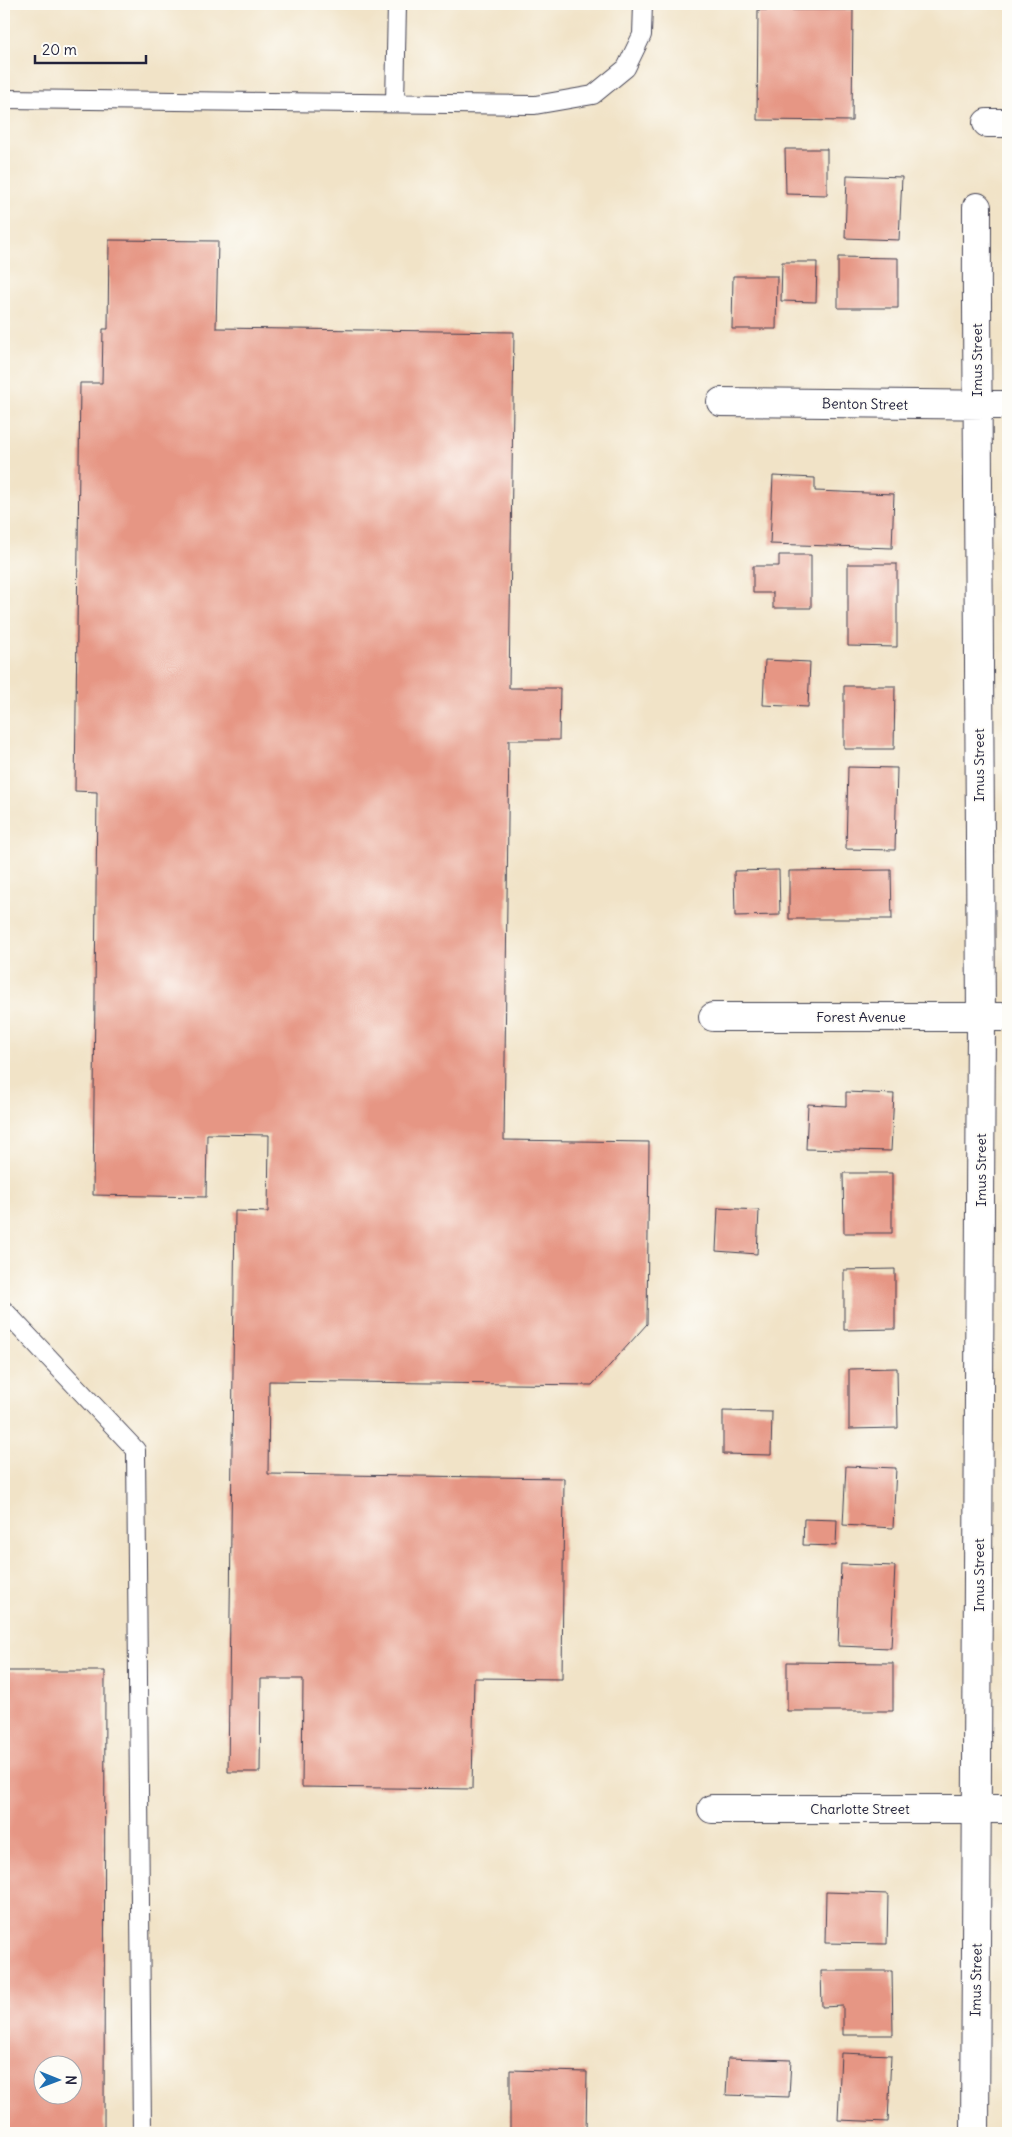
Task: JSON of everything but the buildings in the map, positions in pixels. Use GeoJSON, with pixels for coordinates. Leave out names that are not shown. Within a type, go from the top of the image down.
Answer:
{"type":"FeatureCollection","features":[{"type":"Feature","properties":{"kind":"street","name":"Imus Street"},"geometry":{"type":"LineString","coordinates":[[974,2133],[978,1809],[981,1016],[976,405],[977,207]]}},
{"type":"Feature","properties":{"kind":"street","name":"Benton Street"},"geometry":{"type":"LineString","coordinates":[[721,402],[1008,405]]}},
{"type":"Feature","properties":{"kind":"street","name":"Forest Avenue"},"geometry":{"type":"LineString","coordinates":[[713,1017],[1008,1016]]}},
{"type":"Feature","properties":{"kind":"street","name":"Charlotte Street"},"geometry":{"type":"LineString","coordinates":[[712,1809],[1008,1809]]}},
{"type":"Feature","properties":{"kind":"lane"},"geometry":{"type":"LineString","coordinates":[[395,103],[397,4]]}},
{"type":"Feature","properties":{"kind":"lane"},"geometry":{"type":"LineString","coordinates":[[4,99],[535,104],[593,95],[626,68],[642,35],[643,4]]}},
{"type":"Feature","properties":{"kind":"lane"},"geometry":{"type":"LineString","coordinates":[[4,1310],[136,1450],[142,2133]]}}]}
